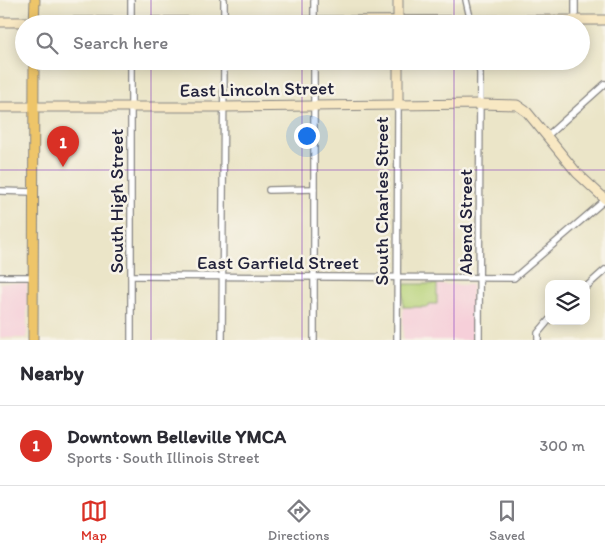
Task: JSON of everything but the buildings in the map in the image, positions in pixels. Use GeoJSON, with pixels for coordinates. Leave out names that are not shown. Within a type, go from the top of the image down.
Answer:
{"type":"FeatureCollection","features":[{"type":"Feature","properties":{"kind":"main road"},"geometry":{"type":"LineString","coordinates":[[34,15],[35,0]]}},
{"type":"Feature","properties":{"kind":"main road"},"geometry":{"type":"LineString","coordinates":[[33,340],[34,70]]}},
{"type":"Feature","properties":{"kind":"street"},"geometry":{"type":"LineString","coordinates":[[131,0],[132,15]]}},
{"type":"Feature","properties":{"kind":"street"},"geometry":{"type":"LineString","coordinates":[[224,0],[224,15]]}},
{"type":"Feature","properties":{"kind":"street"},"geometry":{"type":"LineString","coordinates":[[314,0],[314,15]]}},
{"type":"Feature","properties":{"kind":"street"},"geometry":{"type":"LineString","coordinates":[[398,0],[398,15]]}},
{"type":"Feature","properties":{"kind":"street"},"geometry":{"type":"LineString","coordinates":[[466,0],[469,15]]}},
{"type":"Feature","properties":{"kind":"street"},"geometry":{"type":"LineString","coordinates":[[575,0],[575,15]]}},
{"type":"Feature","properties":{"kind":"street"},"geometry":{"type":"LineString","coordinates":[[590,20],[605,20]]}},
{"type":"Feature","properties":{"kind":"street"},"geometry":{"type":"LineString","coordinates":[[0,22],[15,22]]}},
{"type":"Feature","properties":{"kind":"street","name":"South High Street"},"geometry":{"type":"LineString","coordinates":[[130,340],[132,70]]}},
{"type":"Feature","properties":{"kind":"street"},"geometry":{"type":"LineString","coordinates":[[222,340],[224,70]]}},
{"type":"Feature","properties":{"kind":"street"},"geometry":{"type":"LineString","coordinates":[[314,70],[314,340]]}},
{"type":"Feature","properties":{"kind":"street","name":"South Charles Street"},"geometry":{"type":"LineString","coordinates":[[397,340],[398,70]]}},
{"type":"Feature","properties":{"kind":"street","name":"Abend Street"},"geometry":{"type":"LineString","coordinates":[[479,340],[480,70]]}},
{"type":"Feature","properties":{"kind":"street"},"geometry":{"type":"LineString","coordinates":[[547,136],[605,84]]}},
{"type":"Feature","properties":{"kind":"street","name":"East Lincoln Street"},"geometry":{"type":"LineString","coordinates":[[0,107],[517,105],[527,112],[577,172],[605,199]]}},
{"type":"Feature","properties":{"kind":"street"},"geometry":{"type":"LineString","coordinates":[[269,190],[314,189]]}},
{"type":"Feature","properties":{"kind":"street"},"geometry":{"type":"LineString","coordinates":[[0,191],[34,192]]}},
{"type":"Feature","properties":{"kind":"street","name":"East Garfield Street"},"geometry":{"type":"LineString","coordinates":[[131,276],[514,278],[605,199]]}},
{"type":"Feature","properties":{"kind":"street"},"geometry":{"type":"LineString","coordinates":[[590,283],[605,270]]}},
{"type":"Feature","properties":{"kind":"street"},"geometry":{"type":"LineString","coordinates":[[0,277],[33,277]]}},
{"type":"Feature","properties":{"kind":"street"},"geometry":{"type":"LineString","coordinates":[[538,340],[540,328],[545,324]]}},
{"type":"Feature","properties":{"kind":"shaded area"},"geometry":{"type":"Polygon","coordinates":[[[0,283],[27,283],[27,338],[0,338],[0,283]]]}},
{"type":"Feature","properties":{"kind":"shaded area"},"geometry":{"type":"Polygon","coordinates":[[[403,284],[472,285],[472,340],[403,340],[403,284]]]}},
{"type":"Feature","properties":{"kind":"green space"},"geometry":{"type":"Polygon","coordinates":[[[403,284],[437,284],[437,304],[429,304],[429,307],[403,307],[403,284]]]}},
{"type":"Feature","properties":{"kind":"place","name":"Downtown Belleville YMCA"},"geometry":{"type":"Point","coordinates":[63,167]}}]}
